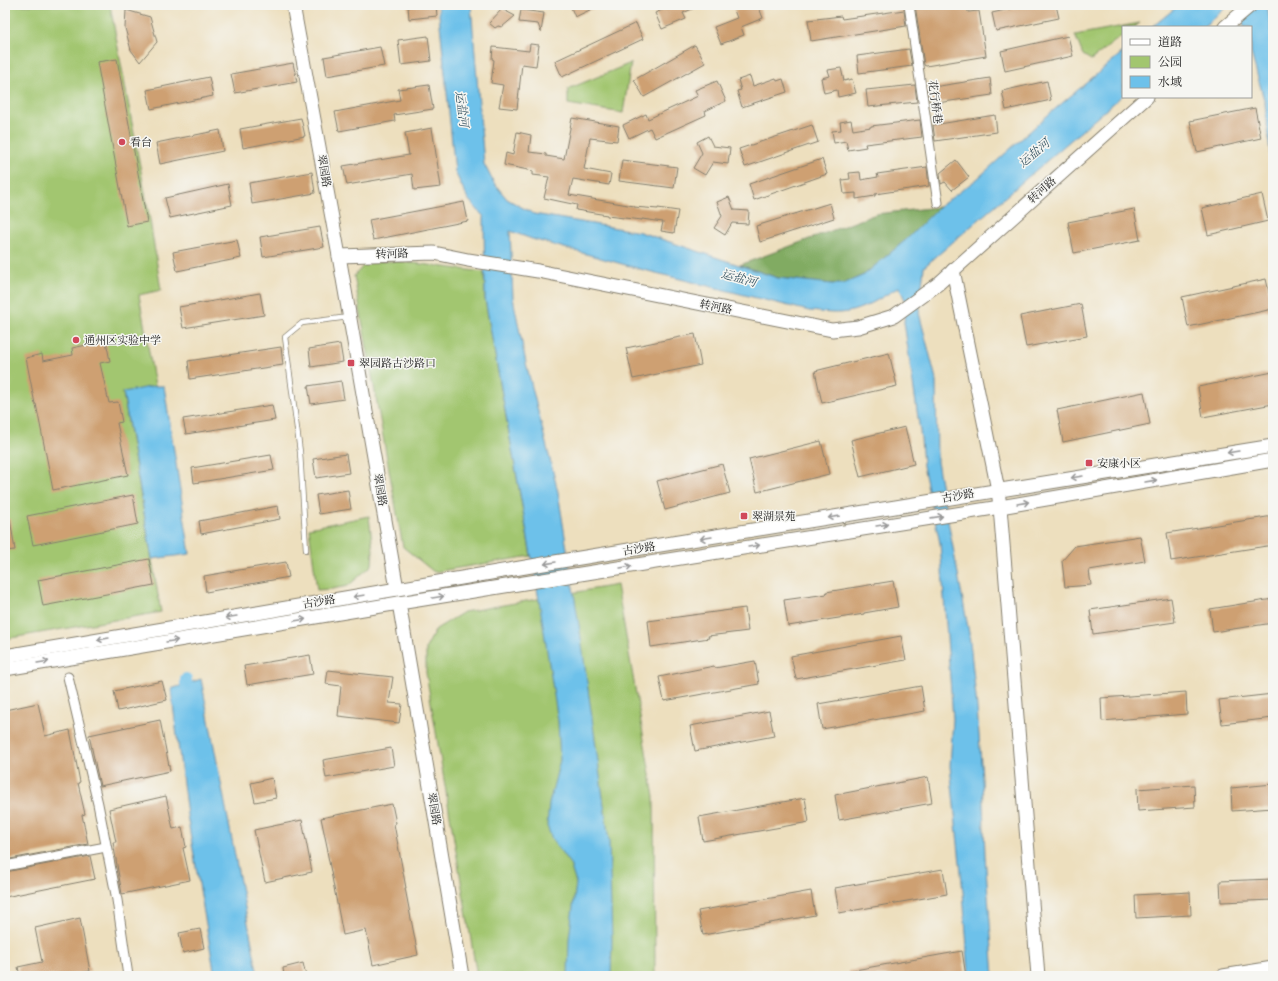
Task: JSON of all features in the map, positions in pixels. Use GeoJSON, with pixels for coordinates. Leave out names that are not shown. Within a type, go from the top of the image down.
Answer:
{"type":"FeatureCollection","features":[{"type":"Feature","properties":{"kind":"street","name":"翠园路"},"geometry":{"type":"LineString","coordinates":[[293,5],[339,256],[397,589],[462,976]]}},
{"type":"Feature","properties":{"kind":"street","name":"花行桥巷"},"geometry":{"type":"LineString","coordinates":[[909,5],[938,203]]}},
{"type":"Feature","properties":{"kind":"street"},"geometry":{"type":"LineString","coordinates":[[1229,23],[1251,5]]}},
{"type":"Feature","properties":{"kind":"street","name":"转河路"},"geometry":{"type":"LineString","coordinates":[[339,256],[434,253],[538,271],[832,330],[858,327],[894,316],[938,284],[1146,98]]}},
{"type":"Feature","properties":{"kind":"street"},"geometry":{"type":"LineString","coordinates":[[953,270],[998,490],[1038,976]]}},
{"type":"Feature","properties":{"kind":"street","name":"古沙路"},"geometry":{"type":"LineString","coordinates":[[5,656],[514,569],[1272,446]]}},
{"type":"Feature","properties":{"kind":"street","name":"古沙路"},"geometry":{"type":"LineString","coordinates":[[5,669],[399,603],[917,519],[1000,507],[1273,460]]}},
{"type":"Feature","properties":{"kind":"street"},"geometry":{"type":"LineString","coordinates":[[68,677],[117,900],[128,976]]}},
{"type":"Feature","properties":{"kind":"street"},"geometry":{"type":"LineString","coordinates":[[5,866],[106,848]]}},
{"type":"Feature","properties":{"kind":"street"},"geometry":{"type":"LineString","coordinates":[[1223,976],[1273,968]]}},
{"type":"Feature","properties":{"kind":"lane"},"geometry":{"type":"LineString","coordinates":[[306,550],[300,452],[285,337],[302,323],[349,317]]}},
{"type":"Feature","properties":{"kind":"green space","name":"通州区实验中学"},"geometry":{"type":"Polygon","coordinates":[[[5,5],[110,5],[150,220],[161,290],[139,295],[155,386],[123,393],[161,612],[5,639],[5,5]]]}},
{"type":"Feature","properties":{"kind":"green space"},"geometry":{"type":"Polygon","coordinates":[[[1140,23],[1136,26],[1124,26],[1140,23]]]}},
{"type":"Feature","properties":{"kind":"green space"},"geometry":{"type":"Polygon","coordinates":[[[1122,26],[1122,36],[1091,60],[1083,55],[1075,35],[1122,26]]]}},
{"type":"Feature","properties":{"kind":"green space"},"geometry":{"type":"Polygon","coordinates":[[[631,63],[623,113],[568,104],[568,89],[631,63]]]}},
{"type":"Feature","properties":{"kind":"green space"},"geometry":{"type":"Polygon","coordinates":[[[939,207],[908,238],[864,275],[843,284],[778,278],[740,265],[876,214],[939,207]]]}},
{"type":"Feature","properties":{"kind":"green space"},"geometry":{"type":"Polygon","coordinates":[[[397,261],[484,272],[485,299],[531,556],[434,572],[403,547],[354,276],[367,262],[397,261]]]}},
{"type":"Feature","properties":{"kind":"green space"},"geometry":{"type":"Polygon","coordinates":[[[369,516],[373,550],[372,565],[348,586],[317,590],[309,528],[369,516]]]}},
{"type":"Feature","properties":{"kind":"green space"},"geometry":{"type":"Polygon","coordinates":[[[617,585],[654,797],[655,976],[477,976],[426,673],[426,648],[436,629],[464,612],[617,585]]]}},
{"type":"Feature","properties":{"kind":"water","name":"运盐河"},"geometry":{"type":"Polygon","coordinates":[[[438,5],[471,5],[484,164],[494,183],[507,199],[534,214],[640,232],[778,278],[843,284],[864,275],[908,238],[939,207],[977,179],[1048,115],[1122,53],[1122,96],[924,267],[919,313],[936,379],[937,462],[969,633],[977,707],[982,777],[985,855],[994,976],[969,976],[963,892],[950,766],[953,719],[940,543],[923,466],[921,438],[904,322],[906,302],[899,287],[871,304],[852,311],[836,313],[809,311],[640,269],[532,239],[510,231],[513,298],[526,363],[558,492],[581,638],[609,841],[612,940],[611,976],[568,976],[569,939],[576,883],[570,864],[552,839],[547,826],[549,804],[560,760],[558,721],[539,600],[485,299],[484,217],[468,199],[455,172],[438,5]]]}},
{"type":"Feature","properties":{"kind":"water"},"geometry":{"type":"Polygon","coordinates":[[[1179,5],[1229,5],[1204,26],[1153,26],[1179,5]]]}},
{"type":"Feature","properties":{"kind":"water"},"geometry":{"type":"Polygon","coordinates":[[[1238,5],[1267,5],[1273,36],[1273,183],[1265,103],[1252,57],[1252,26],[1244,26],[1238,5]]]}},
{"type":"Feature","properties":{"kind":"water"},"geometry":{"type":"Polygon","coordinates":[[[155,386],[164,386],[190,554],[152,559],[123,392],[155,386]]]}},
{"type":"Feature","properties":{"kind":"water"},"geometry":{"type":"Polygon","coordinates":[[[201,679],[258,976],[215,976],[187,815],[171,689],[201,679]]]}},
{"type":"Feature","properties":{"kind":"building"},"geometry":{"type":"Polygon","coordinates":[[[408,5],[436,5],[437,16],[409,19],[408,5]]]}},
{"type":"Feature","properties":{"kind":"building"},"geometry":{"type":"Polygon","coordinates":[[[570,5],[600,5],[575,17],[570,5]]]}},
{"type":"Feature","properties":{"kind":"building"},"geometry":{"type":"Polygon","coordinates":[[[674,5],[701,5],[683,13],[686,19],[662,29],[655,13],[674,5]]]}},
{"type":"Feature","properties":{"kind":"building"},"geometry":{"type":"Polygon","coordinates":[[[747,5],[758,5],[763,18],[741,27],[744,35],[721,44],[714,27],[737,18],[734,10],[747,5]]]}},
{"type":"Feature","properties":{"kind":"building"},"geometry":{"type":"Polygon","coordinates":[[[915,5],[967,5],[968,12],[979,11],[986,56],[926,66],[924,65],[915,5]]]}},
{"type":"Feature","properties":{"kind":"building"},"geometry":{"type":"Polygon","coordinates":[[[1027,5],[1056,5],[1059,18],[996,31],[992,13],[1027,5]]]}},
{"type":"Feature","properties":{"kind":"building"},"geometry":{"type":"Polygon","coordinates":[[[502,9],[515,16],[502,27],[498,26],[495,28],[489,23],[502,9]]]}},
{"type":"Feature","properties":{"kind":"building"},"geometry":{"type":"Polygon","coordinates":[[[126,10],[150,17],[157,42],[140,62],[131,50],[125,28],[126,10]]]}},
{"type":"Feature","properties":{"kind":"building"},"geometry":{"type":"Polygon","coordinates":[[[521,10],[544,13],[541,32],[538,24],[519,22],[521,10]]]}},
{"type":"Feature","properties":{"kind":"building"},"geometry":{"type":"Polygon","coordinates":[[[904,10],[906,26],[811,41],[808,20],[841,16],[842,19],[904,10]]]}},
{"type":"Feature","properties":{"kind":"building"},"geometry":{"type":"Polygon","coordinates":[[[636,23],[643,39],[562,77],[555,61],[636,23]]]}},
{"type":"Feature","properties":{"kind":"building"},"geometry":{"type":"Polygon","coordinates":[[[428,36],[431,61],[401,65],[398,40],[428,36]]]}},
{"type":"Feature","properties":{"kind":"building"},"geometry":{"type":"Polygon","coordinates":[[[1068,36],[1073,56],[1005,71],[1001,51],[1068,36]]]}},
{"type":"Feature","properties":{"kind":"building"},"geometry":{"type":"Polygon","coordinates":[[[530,44],[539,45],[536,66],[522,64],[517,109],[499,107],[503,85],[491,83],[494,60],[492,59],[493,47],[529,51],[530,44]]]}},
{"type":"Feature","properties":{"kind":"building"},"geometry":{"type":"Polygon","coordinates":[[[695,45],[705,63],[644,97],[634,80],[695,45]]]}},
{"type":"Feature","properties":{"kind":"building"},"geometry":{"type":"Polygon","coordinates":[[[380,47],[384,66],[327,76],[324,57],[380,47]]]}},
{"type":"Feature","properties":{"kind":"building"},"geometry":{"type":"Polygon","coordinates":[[[909,49],[912,66],[859,73],[857,56],[909,49]]]}},
{"type":"Feature","properties":{"kind":"building","name":"看台"},"geometry":{"type":"Polygon","coordinates":[[[117,59],[147,222],[127,226],[97,62],[117,59]]]}},
{"type":"Feature","properties":{"kind":"building"},"geometry":{"type":"Polygon","coordinates":[[[293,63],[297,82],[235,93],[231,74],[293,63]]]}},
{"type":"Feature","properties":{"kind":"building"},"geometry":{"type":"Polygon","coordinates":[[[841,68],[844,81],[852,79],[856,93],[838,97],[837,90],[824,93],[821,78],[830,76],[828,70],[841,68]]]}},
{"type":"Feature","properties":{"kind":"building"},"geometry":{"type":"Polygon","coordinates":[[[750,76],[753,86],[776,78],[777,81],[783,79],[787,92],[742,107],[737,91],[741,90],[738,80],[750,76]]]}},
{"type":"Feature","properties":{"kind":"building"},"geometry":{"type":"Polygon","coordinates":[[[209,77],[213,96],[151,109],[147,90],[209,77]]]}},
{"type":"Feature","properties":{"kind":"building"},"geometry":{"type":"Polygon","coordinates":[[[990,78],[992,95],[930,104],[927,88],[990,78]]]}},
{"type":"Feature","properties":{"kind":"building"},"geometry":{"type":"Polygon","coordinates":[[[717,81],[726,101],[705,111],[706,115],[655,138],[650,128],[629,138],[623,125],[646,114],[648,119],[698,96],[695,90],[717,81]]]}},
{"type":"Feature","properties":{"kind":"building"},"geometry":{"type":"Polygon","coordinates":[[[1047,81],[1051,100],[1006,110],[1002,91],[1047,81]]]}},
{"type":"Feature","properties":{"kind":"building"},"geometry":{"type":"Polygon","coordinates":[[[429,85],[433,109],[394,115],[395,121],[339,131],[335,112],[400,100],[398,89],[429,85]]]}},
{"type":"Feature","properties":{"kind":"building"},"geometry":{"type":"Polygon","coordinates":[[[915,85],[917,102],[868,107],[866,90],[915,85]]]}},
{"type":"Feature","properties":{"kind":"building"},"geometry":{"type":"Polygon","coordinates":[[[1255,108],[1261,138],[1197,152],[1190,121],[1255,108]]]}},
{"type":"Feature","properties":{"kind":"building"},"geometry":{"type":"Polygon","coordinates":[[[995,115],[997,132],[935,141],[933,125],[995,115]]]}},
{"type":"Feature","properties":{"kind":"building"},"geometry":{"type":"Polygon","coordinates":[[[301,118],[305,136],[243,148],[240,129],[301,118]]]}},
{"type":"Feature","properties":{"kind":"building"},"geometry":{"type":"Polygon","coordinates":[[[572,118],[619,126],[617,141],[590,138],[584,169],[611,174],[609,185],[573,179],[569,195],[634,207],[678,211],[674,233],[661,231],[663,222],[607,216],[576,210],[577,205],[544,198],[549,177],[533,175],[533,171],[504,165],[506,153],[513,155],[517,132],[531,135],[529,152],[546,154],[546,156],[564,159],[572,118]]]}},
{"type":"Feature","properties":{"kind":"building"},"geometry":{"type":"Polygon","coordinates":[[[851,120],[853,130],[871,126],[920,120],[922,137],[865,144],[866,147],[848,150],[846,141],[834,143],[832,131],[841,130],[840,122],[851,120]]]}},
{"type":"Feature","properties":{"kind":"building"},"geometry":{"type":"Polygon","coordinates":[[[812,125],[818,142],[745,167],[739,149],[812,125]]]}},
{"type":"Feature","properties":{"kind":"building"},"geometry":{"type":"Polygon","coordinates":[[[432,128],[441,187],[414,190],[412,174],[347,185],[343,166],[409,155],[405,133],[432,128]]]}},
{"type":"Feature","properties":{"kind":"building"},"geometry":{"type":"Polygon","coordinates":[[[220,130],[223,151],[160,164],[156,143],[220,130]]]}},
{"type":"Feature","properties":{"kind":"building"},"geometry":{"type":"Polygon","coordinates":[[[708,136],[713,146],[730,148],[728,164],[713,162],[705,175],[693,168],[702,153],[697,142],[708,136]]]}},
{"type":"Feature","properties":{"kind":"building"},"geometry":{"type":"Polygon","coordinates":[[[822,159],[827,174],[754,200],[749,184],[822,159]]]}},
{"type":"Feature","properties":{"kind":"building"},"geometry":{"type":"Polygon","coordinates":[[[622,160],[677,167],[674,188],[619,181],[622,160]]]}},
{"type":"Feature","properties":{"kind":"building"},"geometry":{"type":"Polygon","coordinates":[[[956,160],[969,177],[952,190],[945,182],[941,184],[940,173],[956,160]]]}},
{"type":"Feature","properties":{"kind":"building"},"geometry":{"type":"Polygon","coordinates":[[[927,167],[929,186],[875,194],[875,196],[856,199],[856,193],[844,194],[842,180],[850,179],[849,173],[860,172],[861,180],[878,177],[877,174],[927,167]]]}},
{"type":"Feature","properties":{"kind":"building"},"geometry":{"type":"Polygon","coordinates":[[[312,172],[315,193],[252,204],[249,183],[312,172]]]}},
{"type":"Feature","properties":{"kind":"building"},"geometry":{"type":"Polygon","coordinates":[[[228,184],[232,205],[170,218],[165,198],[228,184]]]}},
{"type":"Feature","properties":{"kind":"building"},"geometry":{"type":"Polygon","coordinates":[[[1262,194],[1268,221],[1208,235],[1202,208],[1262,194]]]}},
{"type":"Feature","properties":{"kind":"building"},"geometry":{"type":"Polygon","coordinates":[[[729,197],[734,210],[749,211],[748,224],[732,223],[725,235],[714,228],[722,216],[717,202],[729,197]]]}},
{"type":"Feature","properties":{"kind":"building"},"geometry":{"type":"Polygon","coordinates":[[[464,202],[468,221],[373,240],[369,220],[464,202]]]}},
{"type":"Feature","properties":{"kind":"building"},"geometry":{"type":"Polygon","coordinates":[[[830,203],[834,218],[760,242],[756,226],[830,203]]]}},
{"type":"Feature","properties":{"kind":"building"},"geometry":{"type":"Polygon","coordinates":[[[1134,209],[1140,240],[1074,253],[1068,222],[1134,209]]]}},
{"type":"Feature","properties":{"kind":"building"},"geometry":{"type":"Polygon","coordinates":[[[320,227],[324,247],[263,257],[260,237],[320,227]]]}},
{"type":"Feature","properties":{"kind":"building"},"geometry":{"type":"Polygon","coordinates":[[[237,240],[241,258],[177,271],[173,252],[237,240]]]}},
{"type":"Feature","properties":{"kind":"building"},"geometry":{"type":"Polygon","coordinates":[[[1266,279],[1273,309],[1188,327],[1182,297],[1266,279]]]}},
{"type":"Feature","properties":{"kind":"building"},"geometry":{"type":"Polygon","coordinates":[[[260,293],[264,315],[183,328],[179,307],[260,293]]]}},
{"type":"Feature","properties":{"kind":"building"},"geometry":{"type":"Polygon","coordinates":[[[1081,304],[1087,336],[1026,347],[1020,316],[1081,304]]]}},
{"type":"Feature","properties":{"kind":"building"},"geometry":{"type":"Polygon","coordinates":[[[695,334],[701,365],[633,379],[626,348],[695,334]]]}},
{"type":"Feature","properties":{"kind":"building"},"geometry":{"type":"Polygon","coordinates":[[[106,341],[110,361],[100,363],[109,403],[118,402],[122,422],[117,423],[128,475],[53,490],[26,358],[42,354],[43,361],[73,355],[72,348],[106,341]]]}},
{"type":"Feature","properties":{"kind":"building"},"geometry":{"type":"Polygon","coordinates":[[[340,344],[343,362],[311,367],[309,349],[340,344]]]}},
{"type":"Feature","properties":{"kind":"building"},"geometry":{"type":"Polygon","coordinates":[[[281,347],[283,365],[190,379],[188,361],[281,347]]]}},
{"type":"Feature","properties":{"kind":"building"},"geometry":{"type":"Polygon","coordinates":[[[889,353],[897,386],[822,403],[815,371],[889,353]]]}},
{"type":"Feature","properties":{"kind":"building"},"geometry":{"type":"Polygon","coordinates":[[[1273,372],[1273,404],[1203,417],[1198,387],[1273,372]]]}},
{"type":"Feature","properties":{"kind":"building"},"geometry":{"type":"Polygon","coordinates":[[[341,381],[344,399],[311,404],[308,386],[341,381]]]}},
{"type":"Feature","properties":{"kind":"building"},"geometry":{"type":"Polygon","coordinates":[[[1144,392],[1150,424],[1063,442],[1057,410],[1144,392]]]}},
{"type":"Feature","properties":{"kind":"building"},"geometry":{"type":"Polygon","coordinates":[[[272,405],[275,420],[186,434],[183,419],[272,405]]]}},
{"type":"Feature","properties":{"kind":"building"},"geometry":{"type":"Polygon","coordinates":[[[905,427],[914,464],[860,477],[851,440],[905,427]]]}},
{"type":"Feature","properties":{"kind":"building"},"geometry":{"type":"Polygon","coordinates":[[[821,441],[829,474],[757,492],[749,459],[821,441]]]}},
{"type":"Feature","properties":{"kind":"building"},"geometry":{"type":"Polygon","coordinates":[[[346,454],[349,473],[316,478],[313,459],[346,454]]]}},
{"type":"Feature","properties":{"kind":"building"},"geometry":{"type":"Polygon","coordinates":[[[271,455],[274,470],[194,483],[192,468],[271,455]]]}},
{"type":"Feature","properties":{"kind":"building"},"geometry":{"type":"Polygon","coordinates":[[[722,464],[730,493],[665,510],[657,481],[722,464]]]}},
{"type":"Feature","properties":{"kind":"building"},"geometry":{"type":"Polygon","coordinates":[[[348,490],[351,509],[319,514],[316,495],[348,490]]]}},
{"type":"Feature","properties":{"kind":"building"},"geometry":{"type":"Polygon","coordinates":[[[133,495],[138,524],[33,545],[27,516],[133,495]]]}},
{"type":"Feature","properties":{"kind":"building"},"geometry":{"type":"Polygon","coordinates":[[[278,506],[280,519],[201,534],[199,521],[278,506]]]}},
{"type":"Feature","properties":{"kind":"building"},"geometry":{"type":"Polygon","coordinates":[[[1273,516],[1273,545],[1171,561],[1167,533],[1273,516]]]}},
{"type":"Feature","properties":{"kind":"building"},"geometry":{"type":"Polygon","coordinates":[[[5,519],[10,519],[15,550],[5,551],[5,519]]]}},
{"type":"Feature","properties":{"kind":"building"},"geometry":{"type":"Polygon","coordinates":[[[1140,536],[1145,561],[1089,570],[1091,585],[1065,587],[1062,561],[1075,546],[1140,536]]]}},
{"type":"Feature","properties":{"kind":"building"},"geometry":{"type":"Polygon","coordinates":[[[149,559],[154,585],[43,606],[38,580],[149,559]]]}},
{"type":"Feature","properties":{"kind":"building"},"geometry":{"type":"Polygon","coordinates":[[[286,562],[289,577],[206,592],[204,576],[286,562]]]}},
{"type":"Feature","properties":{"kind":"building"},"geometry":{"type":"Polygon","coordinates":[[[893,581],[898,607],[788,626],[784,600],[827,594],[826,592],[893,581]]]}},
{"type":"Feature","properties":{"kind":"building"},"geometry":{"type":"Polygon","coordinates":[[[1171,598],[1175,622],[1093,634],[1090,610],[1171,598]]]}},
{"type":"Feature","properties":{"kind":"building"},"geometry":{"type":"Polygon","coordinates":[[[1273,599],[1273,623],[1213,632],[1210,609],[1273,599]]]}},
{"type":"Feature","properties":{"kind":"building"},"geometry":{"type":"Polygon","coordinates":[[[745,608],[748,631],[708,636],[709,638],[651,647],[648,621],[745,608]]]}},
{"type":"Feature","properties":{"kind":"building"},"geometry":{"type":"Polygon","coordinates":[[[901,636],[906,660],[796,679],[791,656],[901,636]]]}},
{"type":"Feature","properties":{"kind":"building"},"geometry":{"type":"Polygon","coordinates":[[[310,655],[313,674],[247,685],[244,666],[310,655]]]}},
{"type":"Feature","properties":{"kind":"building"},"geometry":{"type":"Polygon","coordinates":[[[755,661],[759,684],[664,701],[659,677],[714,666],[715,668],[755,661]]]}},
{"type":"Feature","properties":{"kind":"building"},"geometry":{"type":"Polygon","coordinates":[[[328,670],[393,677],[389,703],[402,704],[399,723],[338,716],[341,686],[326,684],[328,670]]]}},
{"type":"Feature","properties":{"kind":"building"},"geometry":{"type":"Polygon","coordinates":[[[162,681],[167,700],[118,711],[114,691],[162,681]]]}},
{"type":"Feature","properties":{"kind":"building"},"geometry":{"type":"Polygon","coordinates":[[[921,686],[925,711],[822,729],[818,704],[921,686]]]}},
{"type":"Feature","properties":{"kind":"building"},"geometry":{"type":"Polygon","coordinates":[[[1186,692],[1187,714],[1102,721],[1101,698],[1186,692]]]}},
{"type":"Feature","properties":{"kind":"building"},"geometry":{"type":"Polygon","coordinates":[[[1273,694],[1273,718],[1222,724],[1219,700],[1273,694]]]}},
{"type":"Feature","properties":{"kind":"building"},"geometry":{"type":"Polygon","coordinates":[[[38,703],[45,736],[70,730],[80,782],[78,783],[85,814],[82,815],[88,844],[5,860],[5,710],[38,703]]]}},
{"type":"Feature","properties":{"kind":"building"},"geometry":{"type":"Polygon","coordinates":[[[769,711],[774,736],[695,751],[690,726],[769,711]]]}},
{"type":"Feature","properties":{"kind":"building"},"geometry":{"type":"Polygon","coordinates":[[[160,720],[170,771],[100,786],[89,735],[160,720]]]}},
{"type":"Feature","properties":{"kind":"building"},"geometry":{"type":"Polygon","coordinates":[[[391,748],[394,766],[326,778],[323,760],[391,748]]]}},
{"type":"Feature","properties":{"kind":"building"},"geometry":{"type":"Polygon","coordinates":[[[928,777],[932,803],[839,820],[835,795],[928,777]]]}},
{"type":"Feature","properties":{"kind":"building"},"geometry":{"type":"Polygon","coordinates":[[[272,778],[276,798],[255,802],[251,783],[272,778]]]}},
{"type":"Feature","properties":{"kind":"building"},"geometry":{"type":"Polygon","coordinates":[[[1273,784],[1273,808],[1232,811],[1231,788],[1273,784]]]}},
{"type":"Feature","properties":{"kind":"building"},"geometry":{"type":"Polygon","coordinates":[[[1194,785],[1195,807],[1138,811],[1137,789],[1194,785]]]}},
{"type":"Feature","properties":{"kind":"building"},"geometry":{"type":"Polygon","coordinates":[[[166,796],[173,829],[182,827],[186,847],[183,848],[190,880],[122,894],[113,842],[116,842],[109,809],[166,796]]]}},
{"type":"Feature","properties":{"kind":"building"},"geometry":{"type":"Polygon","coordinates":[[[805,798],[809,822],[703,841],[699,817],[805,798]]]}},
{"type":"Feature","properties":{"kind":"building"},"geometry":{"type":"Polygon","coordinates":[[[392,804],[405,888],[418,955],[373,965],[366,930],[343,935],[321,818],[392,804]]]}},
{"type":"Feature","properties":{"kind":"building"},"geometry":{"type":"Polygon","coordinates":[[[302,820],[312,872],[265,882],[254,830],[302,820]]]}},
{"type":"Feature","properties":{"kind":"building"},"geometry":{"type":"Polygon","coordinates":[[[90,856],[95,879],[5,897],[5,872],[90,856]]]}},
{"type":"Feature","properties":{"kind":"building"},"geometry":{"type":"Polygon","coordinates":[[[943,869],[947,894],[839,913],[835,888],[943,869]]]}},
{"type":"Feature","properties":{"kind":"building"},"geometry":{"type":"Polygon","coordinates":[[[1273,879],[1273,900],[1221,902],[1220,881],[1273,879]]]}},
{"type":"Feature","properties":{"kind":"building"},"geometry":{"type":"Polygon","coordinates":[[[811,891],[815,915],[703,935],[698,911],[811,891]]]}},
{"type":"Feature","properties":{"kind":"building"},"geometry":{"type":"Polygon","coordinates":[[[1190,892],[1191,915],[1136,918],[1135,895],[1190,892]]]}},
{"type":"Feature","properties":{"kind":"building"},"geometry":{"type":"Polygon","coordinates":[[[80,918],[90,971],[65,976],[20,976],[18,967],[42,962],[35,928],[80,918]]]}},
{"type":"Feature","properties":{"kind":"building"},"geometry":{"type":"Polygon","coordinates":[[[200,929],[204,948],[183,953],[179,933],[200,929]]]}},
{"type":"Feature","properties":{"kind":"building"},"geometry":{"type":"Polygon","coordinates":[[[962,951],[966,976],[849,976],[849,971],[962,951]]]}},
{"type":"Feature","properties":{"kind":"building"},"geometry":{"type":"Polygon","coordinates":[[[303,963],[306,976],[284,976],[283,968],[303,963]]]}},
{"type":"Feature","properties":{"kind":"waterway"},"geometry":{"type":"LineString","coordinates":[[186,679],[186,684]]}},
{"type":"Feature","properties":{"kind":"place","name":"看台"},"geometry":{"type":"Point","coordinates":[122,142]}},
{"type":"Feature","properties":{"kind":"place","name":"通州区实验中学"},"geometry":{"type":"Point","coordinates":[76,340]}},
{"type":"Feature","properties":{"kind":"place","name":"翠园路古沙路口"},"geometry":{"type":"Point","coordinates":[351,363]}},
{"type":"Feature","properties":{"kind":"place","name":"安康小区"},"geometry":{"type":"Point","coordinates":[1089,463]}},
{"type":"Feature","properties":{"kind":"place","name":"翠湖景苑"},"geometry":{"type":"Point","coordinates":[744,516]}}]}
